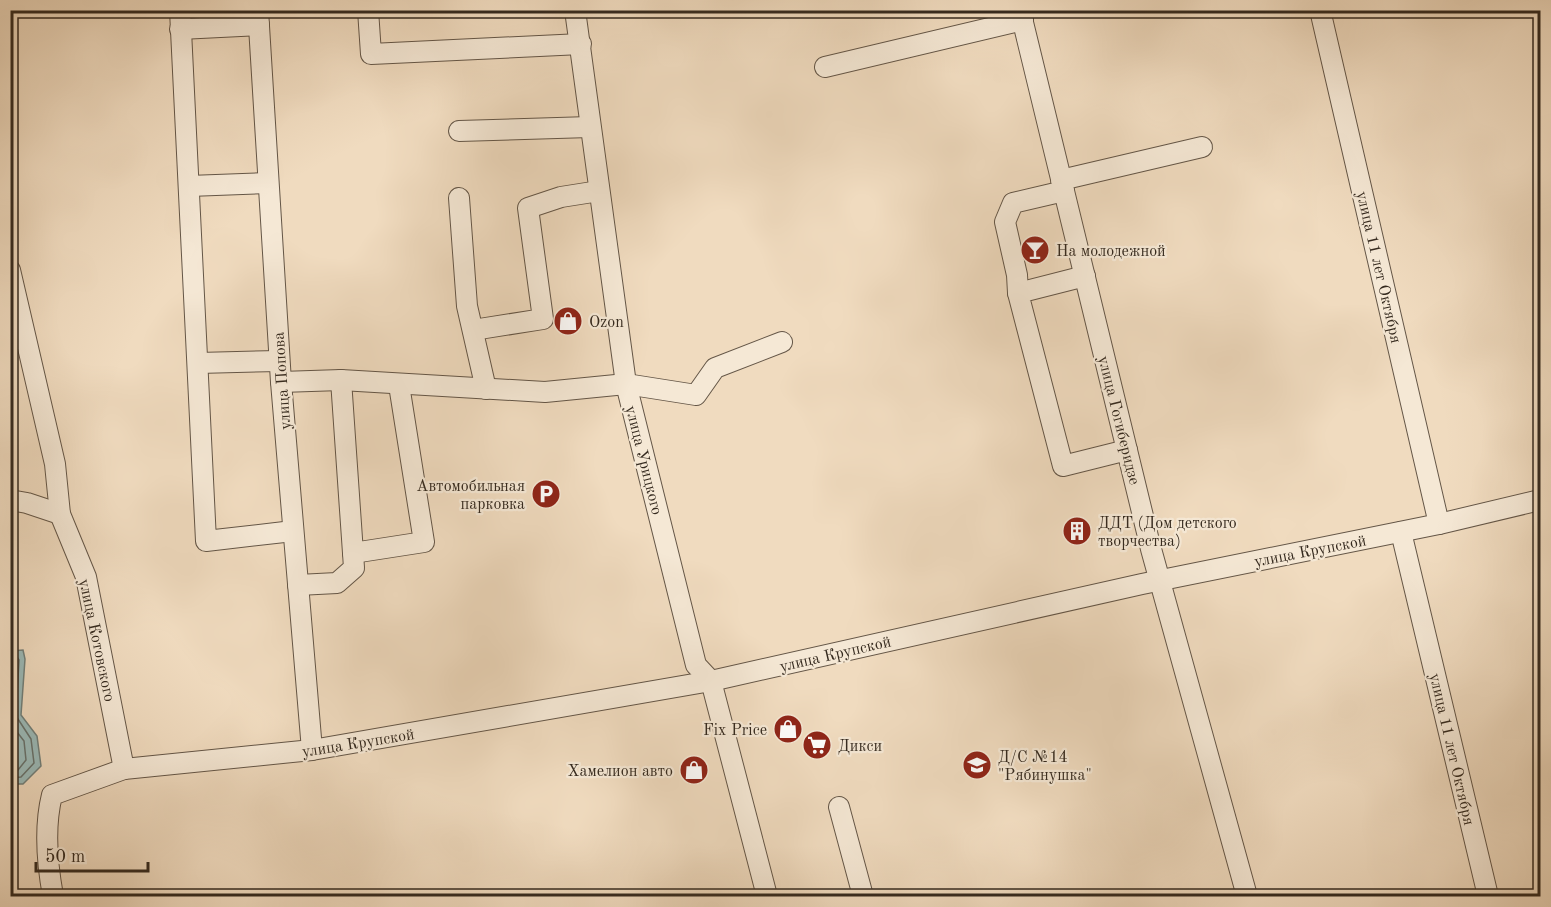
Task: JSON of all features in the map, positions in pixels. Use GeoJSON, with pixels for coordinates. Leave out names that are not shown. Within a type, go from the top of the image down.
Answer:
{"type":"FeatureCollection","features":[{"type":"Feature","properties":{"kind":"street"},"geometry":{"type":"LineString","coordinates":[[368,10],[370,54],[581,44]]}},
{"type":"Feature","properties":{"kind":"street","name":"улица Урицкого"},"geometry":{"type":"LineString","coordinates":[[575,10],[626,384],[696,665],[711,681],[767,897]]}},
{"type":"Feature","properties":{"kind":"street","name":"улица 11 лет Октября"},"geometry":{"type":"LineString","coordinates":[[1320,10],[1439,524]]}},
{"type":"Feature","properties":{"kind":"street"},"geometry":{"type":"LineString","coordinates":[[825,67],[1021,15]]}},
{"type":"Feature","properties":{"kind":"street","name":"улица Гогиберидзе"},"geometry":{"type":"LineString","coordinates":[[1021,15],[1159,581],[1247,897]]}},
{"type":"Feature","properties":{"kind":"street"},"geometry":{"type":"LineString","coordinates":[[258,18],[180,20],[206,541],[293,531]]}},
{"type":"Feature","properties":{"kind":"street","name":"улица Попова"},"geometry":{"type":"LineString","coordinates":[[258,18],[279,360],[312,750]]}},
{"type":"Feature","properties":{"kind":"street"},"geometry":{"type":"LineString","coordinates":[[459,131],[590,127]]}},
{"type":"Feature","properties":{"kind":"street"},"geometry":{"type":"LineString","coordinates":[[1127,450],[1063,466],[1018,293],[1017,275],[1005,222],[1013,203],[1063,186],[1202,147]]}},
{"type":"Feature","properties":{"kind":"street"},"geometry":{"type":"LineString","coordinates":[[189,186],[268,183]]}},
{"type":"Feature","properties":{"kind":"street"},"geometry":{"type":"LineString","coordinates":[[473,330],[543,319],[528,208],[561,197],[599,191]]}},
{"type":"Feature","properties":{"kind":"street"},"geometry":{"type":"LineString","coordinates":[[459,198],[467,306],[486,388]]}},
{"type":"Feature","properties":{"kind":"street","name":"улица Котовского"},"geometry":{"type":"LineString","coordinates":[[10,270],[55,464],[60,514],[86,577],[124,769]]}},
{"type":"Feature","properties":{"kind":"street"},"geometry":{"type":"LineString","coordinates":[[1018,293],[1085,276]]}},
{"type":"Feature","properties":{"kind":"street"},"geometry":{"type":"LineString","coordinates":[[281,382],[341,380],[545,392],[626,384],[696,395],[715,368],[782,342]]}},
{"type":"Feature","properties":{"kind":"street"},"geometry":{"type":"LineString","coordinates":[[198,363],[279,360]]}},
{"type":"Feature","properties":{"kind":"street"},"geometry":{"type":"LineString","coordinates":[[298,585],[337,584],[354,568],[341,380]]}},
{"type":"Feature","properties":{"kind":"street"},"geometry":{"type":"LineString","coordinates":[[353,553],[424,542],[399,385]]}},
{"type":"Feature","properties":{"kind":"street"},"geometry":{"type":"LineString","coordinates":[[10,500],[60,514]]}},
{"type":"Feature","properties":{"kind":"street","name":"улица Крупской"},"geometry":{"type":"LineString","coordinates":[[124,769],[312,750],[711,681],[1159,581],[1439,524],[1540,500]]}},
{"type":"Feature","properties":{"kind":"street","name":"улица 11 лет Октября"},"geometry":{"type":"LineString","coordinates":[[1401,531],[1488,897]]}},
{"type":"Feature","properties":{"kind":"street"},"geometry":{"type":"LineString","coordinates":[[53,897],[48,866],[48,810],[52,795],[124,769]]}},
{"type":"Feature","properties":{"kind":"street"},"geometry":{"type":"LineString","coordinates":[[839,807],[862,897]]}},
{"type":"Feature","properties":{"kind":"water"},"geometry":{"type":"Polygon","coordinates":[[[23,650],[25,659],[21,715],[37,736],[41,766],[23,784],[11,784],[11,651],[23,650]]]}},
{"type":"Feature","properties":{"kind":"place","name":"На молодежной"},"geometry":{"type":"Point","coordinates":[1035,250]}},
{"type":"Feature","properties":{"kind":"place","name":"Ozon"},"geometry":{"type":"Point","coordinates":[568,321]}},
{"type":"Feature","properties":{"kind":"place","name":"Автомобильная парковка"},"geometry":{"type":"Point","coordinates":[546,494]}},
{"type":"Feature","properties":{"kind":"place","name":"ДДТ (Дом детского творчества)"},"geometry":{"type":"Point","coordinates":[1077,531]}},
{"type":"Feature","properties":{"kind":"place","name":"Fix Price"},"geometry":{"type":"Point","coordinates":[788,729]}},
{"type":"Feature","properties":{"kind":"place","name":"Дикси"},"geometry":{"type":"Point","coordinates":[817,745]}},
{"type":"Feature","properties":{"kind":"place","name":"Д/С №14 \"Рябинушка\""},"geometry":{"type":"Point","coordinates":[977,765]}},
{"type":"Feature","properties":{"kind":"place","name":"Хамелион авто"},"geometry":{"type":"Point","coordinates":[694,770]}}]}
